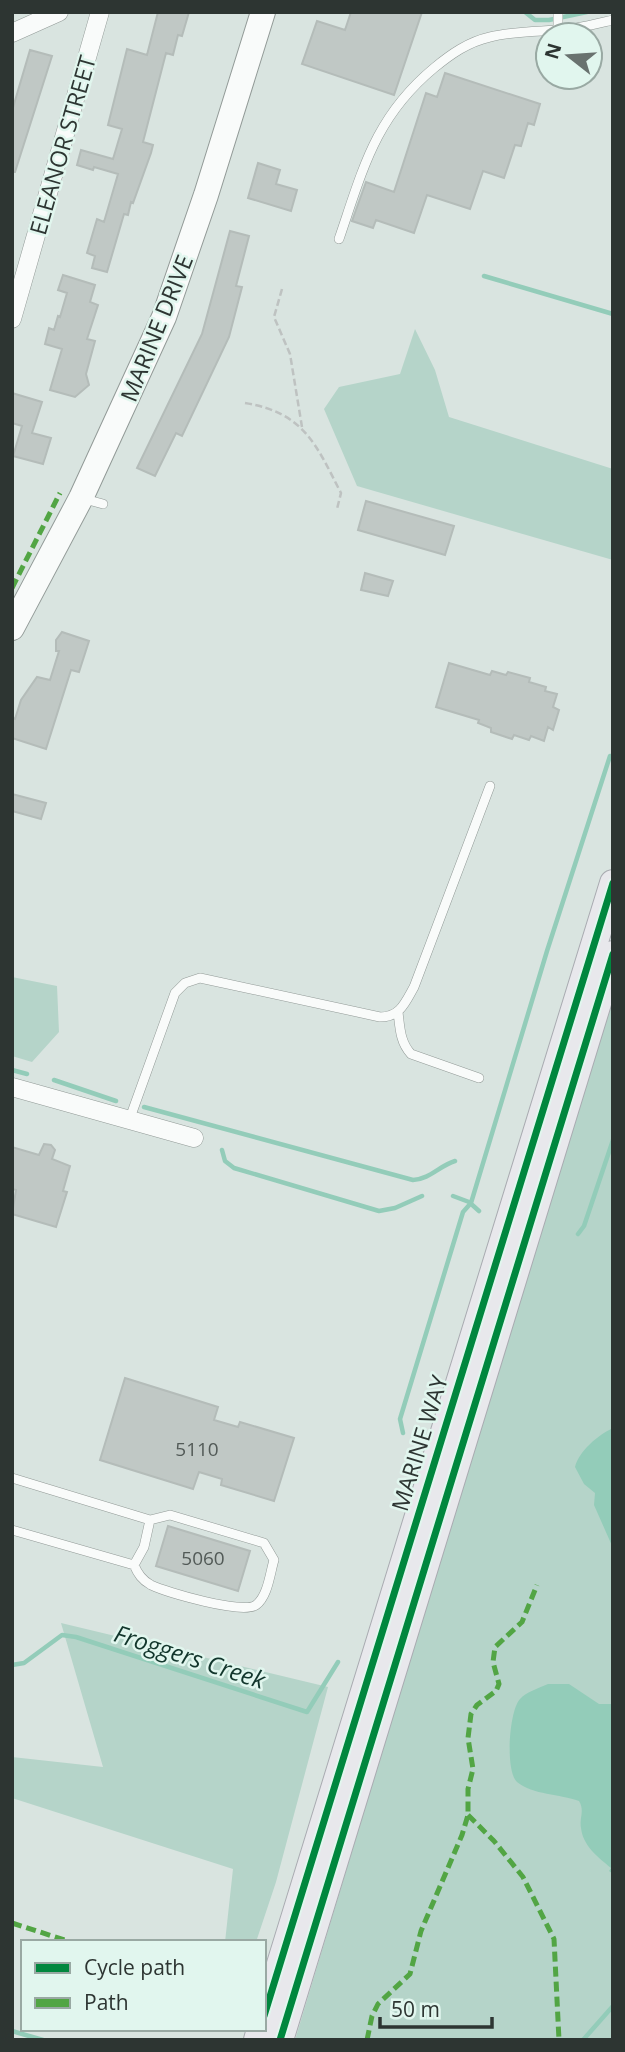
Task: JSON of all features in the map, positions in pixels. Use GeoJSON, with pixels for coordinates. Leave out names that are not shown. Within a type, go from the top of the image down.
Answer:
{"type":"FeatureCollection","features":[{"type":"Feature","properties":{"kind":"main road","name":"MARINE WAY"},"geometry":{"type":"LineString","coordinates":[[266,2010],[613,883]]}},
{"type":"Feature","properties":{"kind":"main road","name":"MARINE WAY"},"geometry":{"type":"LineString","coordinates":[[280,2040],[613,954]]}},
{"type":"Feature","properties":{"kind":"street"},"geometry":{"type":"LineString","coordinates":[[12,33],[59,12]]}},
{"type":"Feature","properties":{"kind":"street","name":"ELEANOR STREET"},"geometry":{"type":"LineString","coordinates":[[12,319],[100,12]]}},
{"type":"Feature","properties":{"kind":"street","name":"MARINE DRIVE"},"geometry":{"type":"LineString","coordinates":[[12,628],[92,501],[164,317],[206,195],[263,12]]}},
{"type":"Feature","properties":{"kind":"street"},"geometry":{"type":"LineString","coordinates":[[12,1087],[194,1138]]}},
{"type":"Feature","properties":{"kind":"lane"},"geometry":{"type":"LineString","coordinates":[[338,239],[366,160],[380,130],[414,84],[450,55],[470,44],[491,37],[534,30]]}},
{"type":"Feature","properties":{"kind":"lane"},"geometry":{"type":"LineString","coordinates":[[130,1118],[175,993],[185,982],[200,978],[380,1017],[390,1017],[398,1012],[414,987],[490,786]]}},
{"type":"Feature","properties":{"kind":"lane"},"geometry":{"type":"LineString","coordinates":[[398,1012],[401,1038],[411,1054],[479,1078]]}},
{"type":"Feature","properties":{"kind":"lane"},"geometry":{"type":"LineString","coordinates":[[12,1478],[150,1520],[170,1515],[264,1543],[274,1560],[264,1593],[256,1605],[229,1608],[153,1586],[138,1576],[134,1565],[144,1547],[150,1520]]}},
{"type":"Feature","properties":{"kind":"lane"},"geometry":{"type":"LineString","coordinates":[[12,1530],[134,1565]]}},
{"type":"Feature","properties":{"kind":"path"},"geometry":{"type":"LineString","coordinates":[[282,289],[274,317],[290,354],[302,427]]}},
{"type":"Feature","properties":{"kind":"path"},"geometry":{"type":"LineString","coordinates":[[245,403],[267,408],[302,427],[312,438],[341,493],[337,509]]}},
{"type":"Feature","properties":{"kind":"shaded area"},"geometry":{"type":"Polygon","coordinates":[[[415,329],[435,370],[449,417],[613,469],[613,560],[357,486],[324,409],[339,387],[400,374],[415,329]]]}},
{"type":"Feature","properties":{"kind":"shaded area"},"geometry":{"type":"Polygon","coordinates":[[[12,977],[57,986],[59,1032],[32,1062],[12,1056],[12,977]]]}},
{"type":"Feature","properties":{"kind":"shaded area"},"geometry":{"type":"Polygon","coordinates":[[[613,999],[613,2040],[295,2040],[526,1275],[613,999]]]}},
{"type":"Feature","properties":{"kind":"shaded area"},"geometry":{"type":"Polygon","coordinates":[[[613,1428],[613,1548],[594,1505],[595,1493],[584,1484],[575,1467],[590,1444],[613,1428]]]}},
{"type":"Feature","properties":{"kind":"shaded area"},"geometry":{"type":"Polygon","coordinates":[[[61,1623],[328,1687],[276,1882],[257,1940],[225,1940],[233,1869],[12,1798],[12,1757],[103,1767],[61,1623]]]}},
{"type":"Feature","properties":{"kind":"shaded area"},"geometry":{"type":"Polygon","coordinates":[[[548,1684],[569,1684],[599,1704],[613,1704],[613,1874],[609,1871],[611,1868],[592,1851],[582,1834],[582,1808],[579,1801],[523,1786],[513,1776],[510,1741],[516,1706],[526,1694],[548,1684]]]}},
{"type":"Feature","properties":{"kind":"building"},"geometry":{"type":"Polygon","coordinates":[[[158,12],[189,12],[182,36],[178,35],[173,55],[166,53],[143,142],[153,145],[151,153],[128,215],[124,214],[107,272],[92,268],[95,256],[87,253],[97,219],[104,222],[118,174],[77,165],[81,150],[113,159],[122,129],[108,125],[127,49],[147,55],[158,12]]]}},
{"type":"Feature","properties":{"kind":"building"},"geometry":{"type":"Polygon","coordinates":[[[351,12],[422,12],[394,95],[302,64],[317,21],[345,30],[351,12]]]}},
{"type":"Feature","properties":{"kind":"building"},"geometry":{"type":"Polygon","coordinates":[[[30,50],[52,56],[15,172],[12,172],[12,111],[30,50]]]}},
{"type":"Feature","properties":{"kind":"building"},"geometry":{"type":"Polygon","coordinates":[[[445,73],[540,104],[534,125],[528,123],[521,146],[515,145],[504,178],[483,171],[470,209],[427,195],[414,233],[376,220],[373,228],[352,221],[366,182],[394,192],[426,93],[437,97],[445,73]]]}},
{"type":"Feature","properties":{"kind":"building"},"geometry":{"type":"Polygon","coordinates":[[[258,163],[280,170],[276,184],[297,190],[291,211],[248,198],[258,163]]]}},
{"type":"Feature","properties":{"kind":"building"},"geometry":{"type":"Polygon","coordinates":[[[230,231],[249,236],[236,286],[242,287],[229,337],[182,436],[176,433],[155,476],[137,468],[202,334],[230,231]]]}},
{"type":"Feature","properties":{"kind":"building"},"geometry":{"type":"Polygon","coordinates":[[[63,275],[95,285],[90,302],[98,305],[87,339],[95,341],[86,374],[89,385],[75,397],[50,390],[62,349],[45,344],[49,328],[54,330],[58,316],[60,317],[67,293],[58,290],[63,275]]]}},
{"type":"Feature","properties":{"kind":"building"},"geometry":{"type":"Polygon","coordinates":[[[12,393],[42,402],[32,433],[51,438],[43,464],[13,456],[22,426],[12,423],[12,393]]]}},
{"type":"Feature","properties":{"kind":"building"},"geometry":{"type":"Polygon","coordinates":[[[366,501],[454,526],[445,555],[358,530],[366,501]]]}},
{"type":"Feature","properties":{"kind":"building"},"geometry":{"type":"Polygon","coordinates":[[[365,573],[393,581],[388,596],[361,590],[365,573]]]}},
{"type":"Feature","properties":{"kind":"building"},"geometry":{"type":"Polygon","coordinates":[[[62,632],[89,641],[79,672],[71,670],[46,749],[12,738],[12,718],[15,719],[21,700],[37,677],[50,680],[59,651],[56,651],[56,640],[62,632]]]}},
{"type":"Feature","properties":{"kind":"building"},"geometry":{"type":"Polygon","coordinates":[[[449,663],[490,675],[492,671],[506,675],[508,672],[530,678],[529,682],[546,687],[545,691],[557,694],[553,707],[559,710],[553,730],[548,727],[544,741],[531,736],[529,740],[514,735],[512,739],[491,732],[491,728],[478,723],[479,720],[436,707],[449,663]]]}},
{"type":"Feature","properties":{"kind":"building"},"geometry":{"type":"Polygon","coordinates":[[[12,794],[46,803],[41,819],[12,811],[12,794]]]}},
{"type":"Feature","properties":{"kind":"building"},"geometry":{"type":"Polygon","coordinates":[[[44,1144],[51,1145],[55,1150],[52,1159],[70,1166],[63,1191],[67,1192],[56,1227],[12,1214],[16,1190],[12,1189],[12,1147],[39,1155],[44,1144]]]}},
{"type":"Feature","properties":{"kind":"building"},"geometry":{"type":"Polygon","coordinates":[[[125,1378],[218,1407],[214,1420],[238,1427],[240,1422],[294,1438],[274,1501],[221,1485],[222,1479],[199,1472],[193,1489],[100,1460],[125,1378]]]}},
{"type":"Feature","properties":{"kind":"building"},"geometry":{"type":"Polygon","coordinates":[[[168,1526],[250,1551],[238,1591],[156,1566],[168,1526]]]}},
{"type":"Feature","properties":{"kind":"waterway"},"geometry":{"type":"LineString","coordinates":[[525,12],[535,20],[549,20],[587,12]]}},
{"type":"Feature","properties":{"kind":"waterway"},"geometry":{"type":"LineString","coordinates":[[484,276],[613,314]]}},
{"type":"Feature","properties":{"kind":"waterway"},"geometry":{"type":"LineString","coordinates":[[403,1433],[400,1419],[463,1212],[471,1203],[547,951],[610,756]]}},
{"type":"Feature","properties":{"kind":"waterway"},"geometry":{"type":"LineString","coordinates":[[12,1070],[27,1074]]}},
{"type":"Feature","properties":{"kind":"waterway"},"geometry":{"type":"LineString","coordinates":[[54,1080],[116,1101]]}},
{"type":"Feature","properties":{"kind":"waterway"},"geometry":{"type":"LineString","coordinates":[[144,1107],[413,1180],[455,1161]]}},
{"type":"Feature","properties":{"kind":"waterway","name":"Froggers Creek"},"geometry":{"type":"LineString","coordinates":[[578,1234],[584,1226],[613,1140]]}},
{"type":"Feature","properties":{"kind":"waterway"},"geometry":{"type":"LineString","coordinates":[[222,1150],[225,1161],[234,1168],[379,1211],[395,1208],[422,1196]]}},
{"type":"Feature","properties":{"kind":"waterway","name":"Froggers Creek"},"geometry":{"type":"LineString","coordinates":[[453,1196],[469,1202],[479,1211]]}},
{"type":"Feature","properties":{"kind":"waterway","name":"Froggers Creek"},"geometry":{"type":"LineString","coordinates":[[12,1665],[24,1663],[62,1635],[76,1637],[307,1712],[338,1662]]}},
{"type":"Feature","properties":{"kind":"waterway"},"geometry":{"type":"LineString","coordinates":[[583,2040],[613,2006]]}},
{"type":"Feature","properties":{"kind":"waterway"},"geometry":{"type":"LineString","coordinates":[[12,2031],[43,2040]]}},
{"type":"Feature","properties":{"kind":"marked path"},"geometry":{"type":"LineString","coordinates":[[12,588],[60,493]]}},
{"type":"Feature","properties":{"kind":"marked path"},"geometry":{"type":"LineString","coordinates":[[367,2040],[372,2016],[378,2004],[410,1974],[421,1931],[462,1835],[468,1815],[468,1789],[473,1769],[468,1738],[471,1714],[477,1705],[496,1691],[499,1684],[493,1662],[495,1647],[522,1622],[537,1585]]}},
{"type":"Feature","properties":{"kind":"marked path"},"geometry":{"type":"LineString","coordinates":[[468,1815],[494,1841],[523,1877],[554,1939],[559,2040]]}},
{"type":"Feature","properties":{"kind":"marked path"},"geometry":{"type":"LineString","coordinates":[[12,1923],[65,1940]]}},
{"type":"Feature","properties":{"kind":"cycle path"},"geometry":{"type":"LineString","coordinates":[[266,2010],[613,883]]}},
{"type":"Feature","properties":{"kind":"cycle path"},"geometry":{"type":"LineString","coordinates":[[280,2040],[613,954]]}}]}
